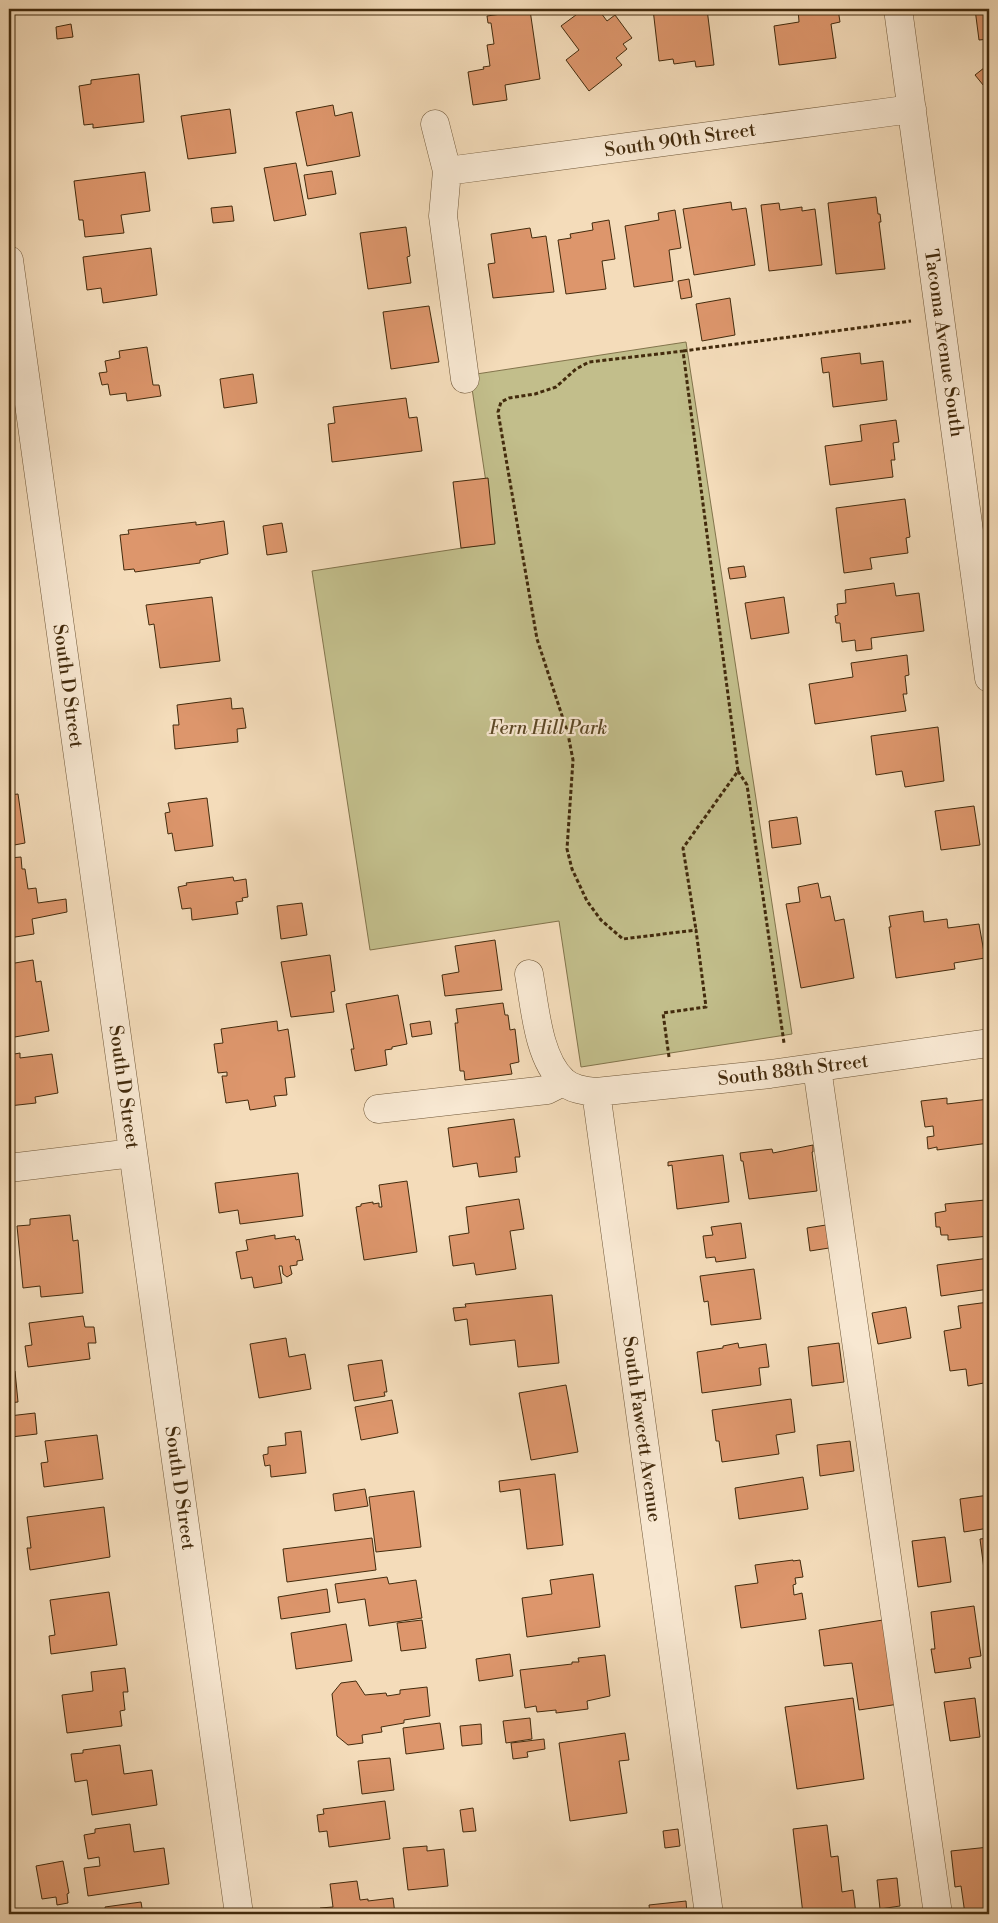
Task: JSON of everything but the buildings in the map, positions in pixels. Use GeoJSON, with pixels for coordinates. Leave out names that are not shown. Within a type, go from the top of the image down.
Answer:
{"type":"FeatureCollection","features":[{"type":"Feature","properties":{"kind":"street","name":"Tacoma Avenue South"},"geometry":{"type":"LineString","coordinates":[[898,9],[989,678]]}},
{"type":"Feature","properties":{"kind":"street","name":"South 90th Street"},"geometry":{"type":"LineString","coordinates":[[447,170],[912,109]]}},
{"type":"Feature","properties":{"kind":"street"},"geometry":{"type":"LineString","coordinates":[[435,124],[447,170],[443,216],[465,379]]}},
{"type":"Feature","properties":{"kind":"street","name":"South D Street"},"geometry":{"type":"LineString","coordinates":[[9,260],[11,295],[239,1914]]}},
{"type":"Feature","properties":{"kind":"street"},"geometry":{"type":"LineString","coordinates":[[530,974],[540,1036],[549,1062],[563,1082],[582,1091],[596,1092]]}},
{"type":"Feature","properties":{"kind":"street","name":"South 88th Street"},"geometry":{"type":"LineString","coordinates":[[596,1092],[788,1072],[989,1043]]}},
{"type":"Feature","properties":{"kind":"street"},"geometry":{"type":"LineString","coordinates":[[817,1068],[938,1914]]}},
{"type":"Feature","properties":{"kind":"street"},"geometry":{"type":"LineString","coordinates":[[378,1109],[547,1090],[563,1082]]}},
{"type":"Feature","properties":{"kind":"street","name":"South Fawcett Avenue"},"geometry":{"type":"LineString","coordinates":[[596,1092],[709,1914]]}},
{"type":"Feature","properties":{"kind":"street"},"geometry":{"type":"LineString","coordinates":[[9,1168],[133,1152]]}},
{"type":"Feature","properties":{"kind":"path"},"geometry":{"type":"LineString","coordinates":[[696,930],[623,940],[601,920],[587,901],[572,869],[567,849],[572,760],[568,734],[536,639],[498,412],[501,402],[509,398],[535,394],[556,386],[576,369],[589,362],[940,317]]}},
{"type":"Feature","properties":{"kind":"path"},"geometry":{"type":"LineString","coordinates":[[683,351],[738,771],[747,785],[788,1072]]}},
{"type":"Feature","properties":{"kind":"path"},"geometry":{"type":"LineString","coordinates":[[673,1084],[663,1013],[706,1007],[683,848],[738,771]]}},
{"type":"Feature","properties":{"kind":"green space","name":"Fern Hill Park"},"geometry":{"type":"Polygon","coordinates":[[[686,342],[792,1034],[581,1067],[559,921],[370,950],[312,571],[495,543],[470,375],[686,342]]]}}]}
